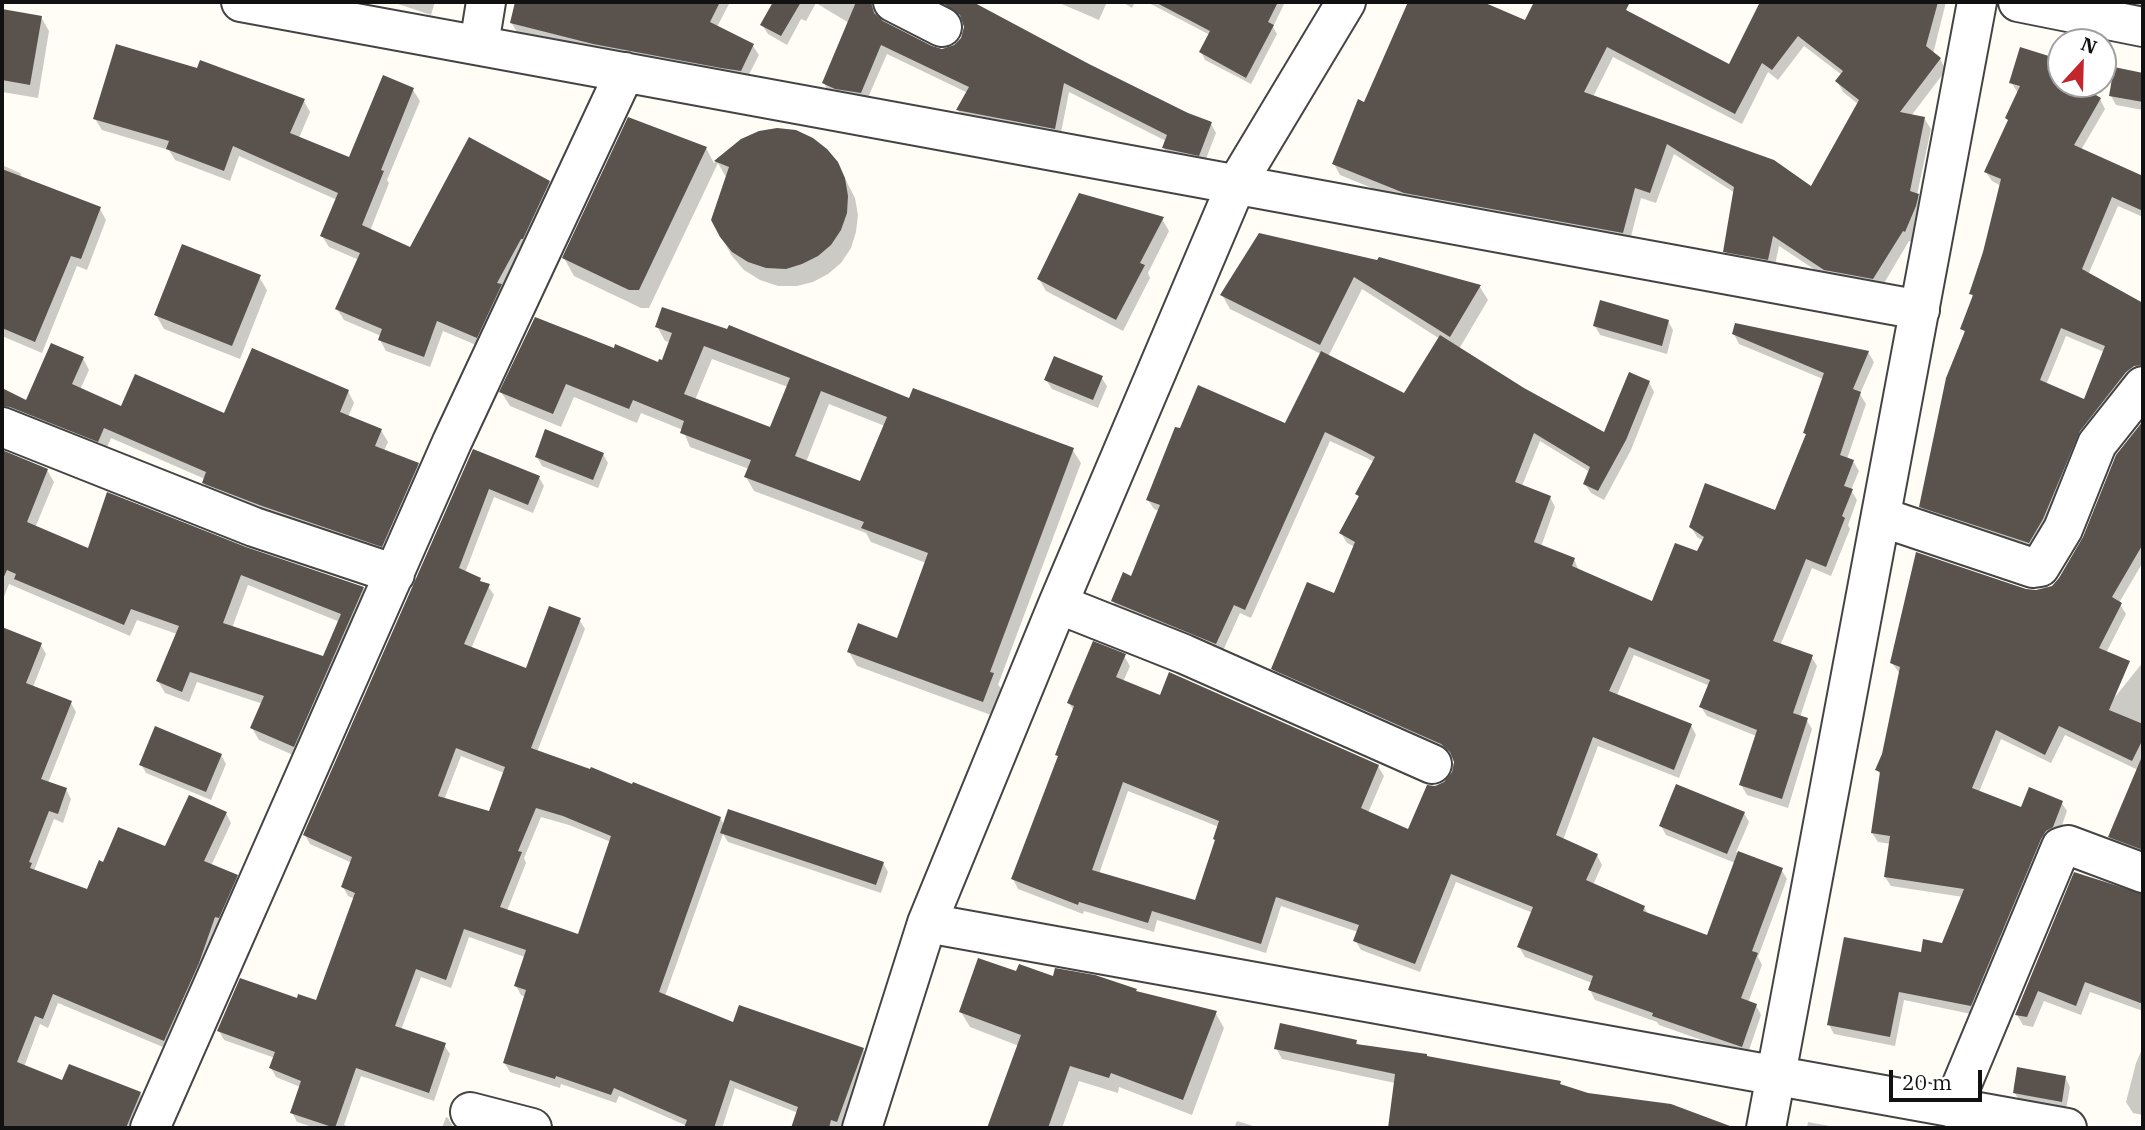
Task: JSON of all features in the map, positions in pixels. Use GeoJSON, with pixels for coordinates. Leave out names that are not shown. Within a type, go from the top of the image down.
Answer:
{"type":"FeatureCollection","features":[{"type":"Feature","properties":{"kind":"street"},"geometry":{"type":"LineString","coordinates":[[241,2],[1920,310]]}},
{"type":"Feature","properties":{"kind":"street"},"geometry":{"type":"LineString","coordinates":[[479,45],[486,2]]}},
{"type":"Feature","properties":{"kind":"street"},"geometry":{"type":"LineString","coordinates":[[893,2],[942,27]]}},
{"type":"Feature","properties":{"kind":"street"},"geometry":{"type":"LineString","coordinates":[[862,1128],[927,923],[1058,604],[1236,185],[1346,2]]}},
{"type":"Feature","properties":{"kind":"street"},"geometry":{"type":"LineString","coordinates":[[1766,1128],[1978,2]]}},
{"type":"Feature","properties":{"kind":"street"},"geometry":{"type":"LineString","coordinates":[[2018,2],[2143,27]]}},
{"type":"Feature","properties":{"kind":"street"},"geometry":{"type":"LineString","coordinates":[[150,1128],[452,442],[625,72]]}},
{"type":"Feature","properties":{"kind":"street"},"geometry":{"type":"LineString","coordinates":[[1881,517],[2033,568],[2040,567],[2063,529],[2096,444],[2143,386]]}},
{"type":"Feature","properties":{"kind":"street"},"geometry":{"type":"LineString","coordinates":[[2,427],[254,527],[395,574]]}},
{"type":"Feature","properties":{"kind":"street"},"geometry":{"type":"LineString","coordinates":[[1058,604],[1184,654],[1432,765]]}},
{"type":"Feature","properties":{"kind":"street"},"geometry":{"type":"LineString","coordinates":[[1952,1108],[2061,847],[2068,845],[2143,873]]}},
{"type":"Feature","properties":{"kind":"street"},"geometry":{"type":"LineString","coordinates":[[927,923],[2067,1128]]}},
{"type":"Feature","properties":{"kind":"street"},"geometry":{"type":"LineString","coordinates":[[470,1112],[533,1128]]}},
{"type":"Feature","properties":{"kind":"building"},"geometry":{"type":"Polygon","coordinates":[[[515,2],[720,2],[710,22],[754,44],[741,71],[721,68],[593,44],[510,23],[515,2]]]}},
{"type":"Feature","properties":{"kind":"building"},"geometry":{"type":"Polygon","coordinates":[[[773,2],[801,2],[781,36],[760,25],[773,2]]]}},
{"type":"Feature","properties":{"kind":"building"},"geometry":{"type":"Polygon","coordinates":[[[856,2],[871,2],[874,13],[883,21],[942,49],[954,45],[961,38],[964,27],[960,15],[941,2],[973,2],[1089,64],[1212,122],[1199,156],[1162,148],[1167,135],[1064,83],[1055,129],[956,110],[969,87],[881,45],[861,93],[835,89],[822,83],[856,2]]]}},
{"type":"Feature","properties":{"kind":"building"},"geometry":{"type":"Polygon","coordinates":[[[1155,2],[1278,2],[1268,22],[1274,25],[1246,78],[1199,52],[1210,31],[1155,2]]]}},
{"type":"Feature","properties":{"kind":"building"},"geometry":{"type":"Polygon","coordinates":[[[1408,2],[1483,2],[1525,20],[1534,2],[1630,2],[1626,10],[1729,64],[1760,2],[1938,2],[1926,46],[1941,58],[1900,112],[1925,117],[1910,191],[1919,194],[1905,232],[1903,231],[1873,279],[1824,270],[1773,236],[1768,260],[1723,252],[1734,187],[1667,144],[1650,193],[1635,188],[1623,233],[1404,193],[1332,164],[1358,99],[1364,102],[1408,2]],[[1798,36],[1772,70],[1762,63],[1735,114],[1607,47],[1584,92],[1774,160],[1811,186],[1859,100],[1835,81],[1843,71],[1798,36]]]}},
{"type":"Feature","properties":{"kind":"building"},"geometry":{"type":"Polygon","coordinates":[[[2,9],[42,16],[30,85],[2,80],[2,9]]]}},
{"type":"Feature","properties":{"kind":"building"},"geometry":{"type":"Polygon","coordinates":[[[116,44],[197,68],[200,60],[305,99],[290,133],[349,157],[383,75],[414,88],[362,225],[410,247],[469,137],[550,181],[523,239],[497,283],[502,284],[477,338],[437,321],[424,357],[378,340],[382,329],[335,309],[360,253],[320,236],[338,193],[233,146],[224,171],[166,149],[169,141],[93,119],[116,44]]]}},
{"type":"Feature","properties":{"kind":"building"},"geometry":{"type":"Polygon","coordinates":[[[2020,47],[2047,55],[2047,98],[2101,98],[2074,145],[2143,176],[2143,211],[2112,197],[2082,269],[2143,303],[2143,365],[2134,366],[2126,372],[2080,431],[2043,519],[2029,543],[1919,507],[1946,378],[1965,331],[1960,329],[1973,295],[1969,294],[1983,252],[2001,179],[1984,172],[2020,86],[2009,83],[2020,47]],[[2061,328],[2040,380],[2084,399],[2105,346],[2061,328]]]}},
{"type":"Feature","properties":{"kind":"building"},"geometry":{"type":"Polygon","coordinates":[[[2117,68],[2143,73],[2143,102],[2117,97],[2117,68]]]}},
{"type":"Feature","properties":{"kind":"building"},"geometry":{"type":"Polygon","coordinates":[[[628,117],[707,147],[639,290],[629,290],[562,258],[628,117]]]}},
{"type":"Feature","properties":{"kind":"building"},"geometry":{"type":"Polygon","coordinates":[[[777,128],[796,130],[827,149],[838,162],[845,178],[848,196],[847,213],[841,230],[831,245],[818,256],[786,269],[766,268],[748,262],[732,252],[711,220],[729,167],[714,161],[741,139],[759,131],[777,128]]]}},
{"type":"Feature","properties":{"kind":"building"},"geometry":{"type":"Polygon","coordinates":[[[2,169],[101,207],[81,259],[71,256],[35,342],[2,328],[2,169]]]}},
{"type":"Feature","properties":{"kind":"building"},"geometry":{"type":"Polygon","coordinates":[[[1079,193],[1164,217],[1140,263],[1145,265],[1116,320],[1037,279],[1079,193]]]}},
{"type":"Feature","properties":{"kind":"building"},"geometry":{"type":"Polygon","coordinates":[[[1259,233],[1377,260],[1379,257],[1481,285],[1450,337],[1354,277],[1320,345],[1220,295],[1259,233]]]}},
{"type":"Feature","properties":{"kind":"building"},"geometry":{"type":"Polygon","coordinates":[[[182,244],[261,275],[232,346],[154,315],[182,244]]]}},
{"type":"Feature","properties":{"kind":"building"},"geometry":{"type":"Polygon","coordinates":[[[1600,300],[1669,320],[1662,346],[1593,326],[1600,300]]]}},
{"type":"Feature","properties":{"kind":"building"},"geometry":{"type":"Polygon","coordinates":[[[662,307],[727,329],[729,325],[909,398],[913,388],[1074,448],[990,672],[994,673],[983,702],[847,652],[858,623],[897,638],[928,553],[861,528],[864,522],[744,477],[751,460],[680,433],[684,421],[633,400],[629,409],[566,384],[553,414],[499,392],[535,317],[614,348],[615,344],[658,362],[659,359],[662,360],[672,333],[655,327],[662,307]],[[704,346],[684,394],[770,427],[790,378],[704,346]],[[821,391],[795,456],[860,481],[887,417],[821,391]]]}},
{"type":"Feature","properties":{"kind":"building"},"geometry":{"type":"Polygon","coordinates":[[[1735,323],[1869,351],[1853,389],[1861,392],[1840,455],[1854,460],[1844,486],[1853,489],[1842,516],[1845,518],[1826,567],[1806,559],[1773,641],[1813,655],[1793,713],[1808,718],[1782,799],[1739,785],[1757,730],[1699,707],[1710,680],[1629,647],[1609,691],[1692,724],[1674,770],[1593,737],[1556,835],[1598,854],[1586,880],[1645,906],[1643,911],[1707,935],[1738,851],[1783,868],[1752,951],[1758,953],[1741,998],[1757,1004],[1742,1047],[1652,1016],[1653,1013],[1588,990],[1593,976],[1517,947],[1533,907],[1451,874],[1415,964],[1353,941],[1359,925],[1276,897],[1261,944],[1152,911],[1148,923],[1079,902],[1078,905],[1011,879],[1074,706],[1067,703],[1093,641],[1126,654],[1116,677],[1160,695],[1169,672],[1379,765],[1361,808],[1408,829],[1427,785],[1435,786],[1444,782],[1452,772],[1454,762],[1450,752],[1441,744],[1271,669],[1307,582],[1334,593],[1355,542],[1339,533],[1359,496],[1355,494],[1375,457],[1360,449],[1325,432],[1245,610],[1234,605],[1216,644],[1111,601],[1123,572],[1131,576],[1160,505],[1146,500],[1175,427],[1180,428],[1198,385],[1285,423],[1321,351],[1404,393],[1440,335],[1524,388],[1604,432],[1629,372],[1650,381],[1626,440],[1598,491],[1583,484],[1590,467],[1534,433],[1515,482],[1551,496],[1534,542],[1575,558],[1572,566],[1652,601],[1675,543],[1697,551],[1704,537],[1689,527],[1705,483],[1775,510],[1806,434],[1803,433],[1824,373],[1732,334],[1735,323]],[[1123,782],[1092,870],[1195,900],[1219,821],[1123,782]]]}},
{"type":"Feature","properties":{"kind":"building"},"geometry":{"type":"Polygon","coordinates":[[[51,343],[84,357],[72,384],[121,406],[135,374],[224,413],[252,348],[349,390],[340,412],[382,429],[375,446],[419,463],[382,547],[202,483],[206,472],[104,428],[98,442],[2,406],[2,388],[26,400],[51,343]]]}},
{"type":"Feature","properties":{"kind":"building"},"geometry":{"type":"Polygon","coordinates":[[[1054,356],[1103,376],[1093,400],[1044,380],[1054,356]]]}},
{"type":"Feature","properties":{"kind":"building"},"geometry":{"type":"Polygon","coordinates":[[[2143,421],[2143,544],[2112,597],[2122,603],[2099,648],[2130,661],[2109,710],[2143,724],[2143,739],[2132,761],[2059,726],[2045,755],[1996,730],[1972,788],[2021,807],[2029,787],[2063,801],[2053,827],[2046,831],[2041,839],[1971,1006],[1899,992],[1890,1037],[1827,1025],[1844,937],[1921,952],[1923,939],[1942,943],[1964,889],[1884,877],[1890,836],[1871,833],[1880,772],[1875,770],[1882,754],[1900,667],[1890,663],[1916,552],[2026,589],[2036,590],[2052,586],[2083,537],[2116,455],[2143,421]]]}},
{"type":"Feature","properties":{"kind":"building"},"geometry":{"type":"Polygon","coordinates":[[[545,429],[604,453],[593,480],[535,457],[545,429]]]}},
{"type":"Feature","properties":{"kind":"building"},"geometry":{"type":"Polygon","coordinates":[[[473,449],[540,476],[528,505],[489,489],[459,568],[490,584],[464,644],[526,668],[549,606],[581,618],[531,748],[590,769],[591,767],[632,784],[633,782],[721,817],[659,992],[733,1022],[739,1005],[864,1048],[837,1122],[831,1120],[829,1128],[791,1128],[798,1107],[730,1080],[714,1128],[684,1128],[687,1120],[614,1088],[611,1095],[556,1076],[555,1079],[503,1063],[526,990],[514,986],[526,950],[464,929],[446,980],[416,969],[395,1026],[446,1043],[429,1093],[356,1068],[335,1128],[290,1113],[301,1081],[269,1068],[275,1052],[217,1031],[240,978],[297,998],[298,994],[316,1000],[355,893],[341,887],[352,857],[303,835],[473,449]],[[456,748],[438,796],[489,811],[505,767],[456,748]],[[536,808],[518,851],[522,852],[500,907],[578,934],[611,836],[536,808]]]}},
{"type":"Feature","properties":{"kind":"building"},"geometry":{"type":"Polygon","coordinates":[[[2,450],[48,469],[27,522],[88,548],[107,492],[246,547],[364,587],[294,747],[250,728],[264,696],[190,672],[182,692],[156,681],[179,626],[131,609],[124,625],[14,579],[16,574],[7,570],[2,581],[2,450]],[[241,575],[223,623],[323,656],[341,614],[241,575]]]}},
{"type":"Feature","properties":{"kind":"building"},"geometry":{"type":"Polygon","coordinates":[[[2,627],[42,643],[26,683],[72,701],[41,779],[67,788],[58,814],[49,811],[29,862],[32,863],[30,868],[87,889],[99,860],[103,862],[118,827],[165,846],[189,795],[227,812],[204,861],[238,875],[219,918],[215,917],[199,963],[164,1041],[53,994],[43,1019],[35,1016],[17,1062],[62,1080],[69,1064],[141,1092],[126,1128],[2,1128],[2,627]]]}},
{"type":"Feature","properties":{"kind":"building"},"geometry":{"type":"Polygon","coordinates":[[[155,726],[222,754],[206,792],[139,765],[155,726]]]}},
{"type":"Feature","properties":{"kind":"building"},"geometry":{"type":"Polygon","coordinates":[[[2143,754],[2143,850],[2108,837],[2143,754]]]}},
{"type":"Feature","properties":{"kind":"building"},"geometry":{"type":"Polygon","coordinates":[[[1676,784],[1745,812],[1727,854],[1659,826],[1676,784]]]}},
{"type":"Feature","properties":{"kind":"building"},"geometry":{"type":"Polygon","coordinates":[[[728,809],[884,862],[876,885],[720,833],[728,809]]]}},
{"type":"Feature","properties":{"kind":"building"},"geometry":{"type":"Polygon","coordinates":[[[2074,872],[2143,894],[2143,1004],[2085,982],[2076,1006],[2038,991],[2027,1017],[2015,1015],[2074,872]]]}},
{"type":"Feature","properties":{"kind":"building"},"geometry":{"type":"Polygon","coordinates":[[[978,958],[1016,971],[1019,964],[1053,976],[1055,968],[1095,975],[1137,989],[1136,991],[1217,1011],[1183,1100],[1111,1073],[1109,1078],[1070,1066],[1048,1128],[987,1128],[1021,1035],[959,1012],[978,958]]]}},
{"type":"Feature","properties":{"kind":"building"},"geometry":{"type":"Polygon","coordinates":[[[1280,1023],[1357,1040],[1356,1044],[1427,1054],[1561,1081],[1560,1084],[1588,1093],[1671,1104],[1730,1128],[1388,1128],[1395,1074],[1274,1049],[1280,1023]]]}},
{"type":"Feature","properties":{"kind":"building"},"geometry":{"type":"Polygon","coordinates":[[[2017,1067],[2066,1076],[2062,1102],[2013,1093],[2017,1067]]]}}]}
